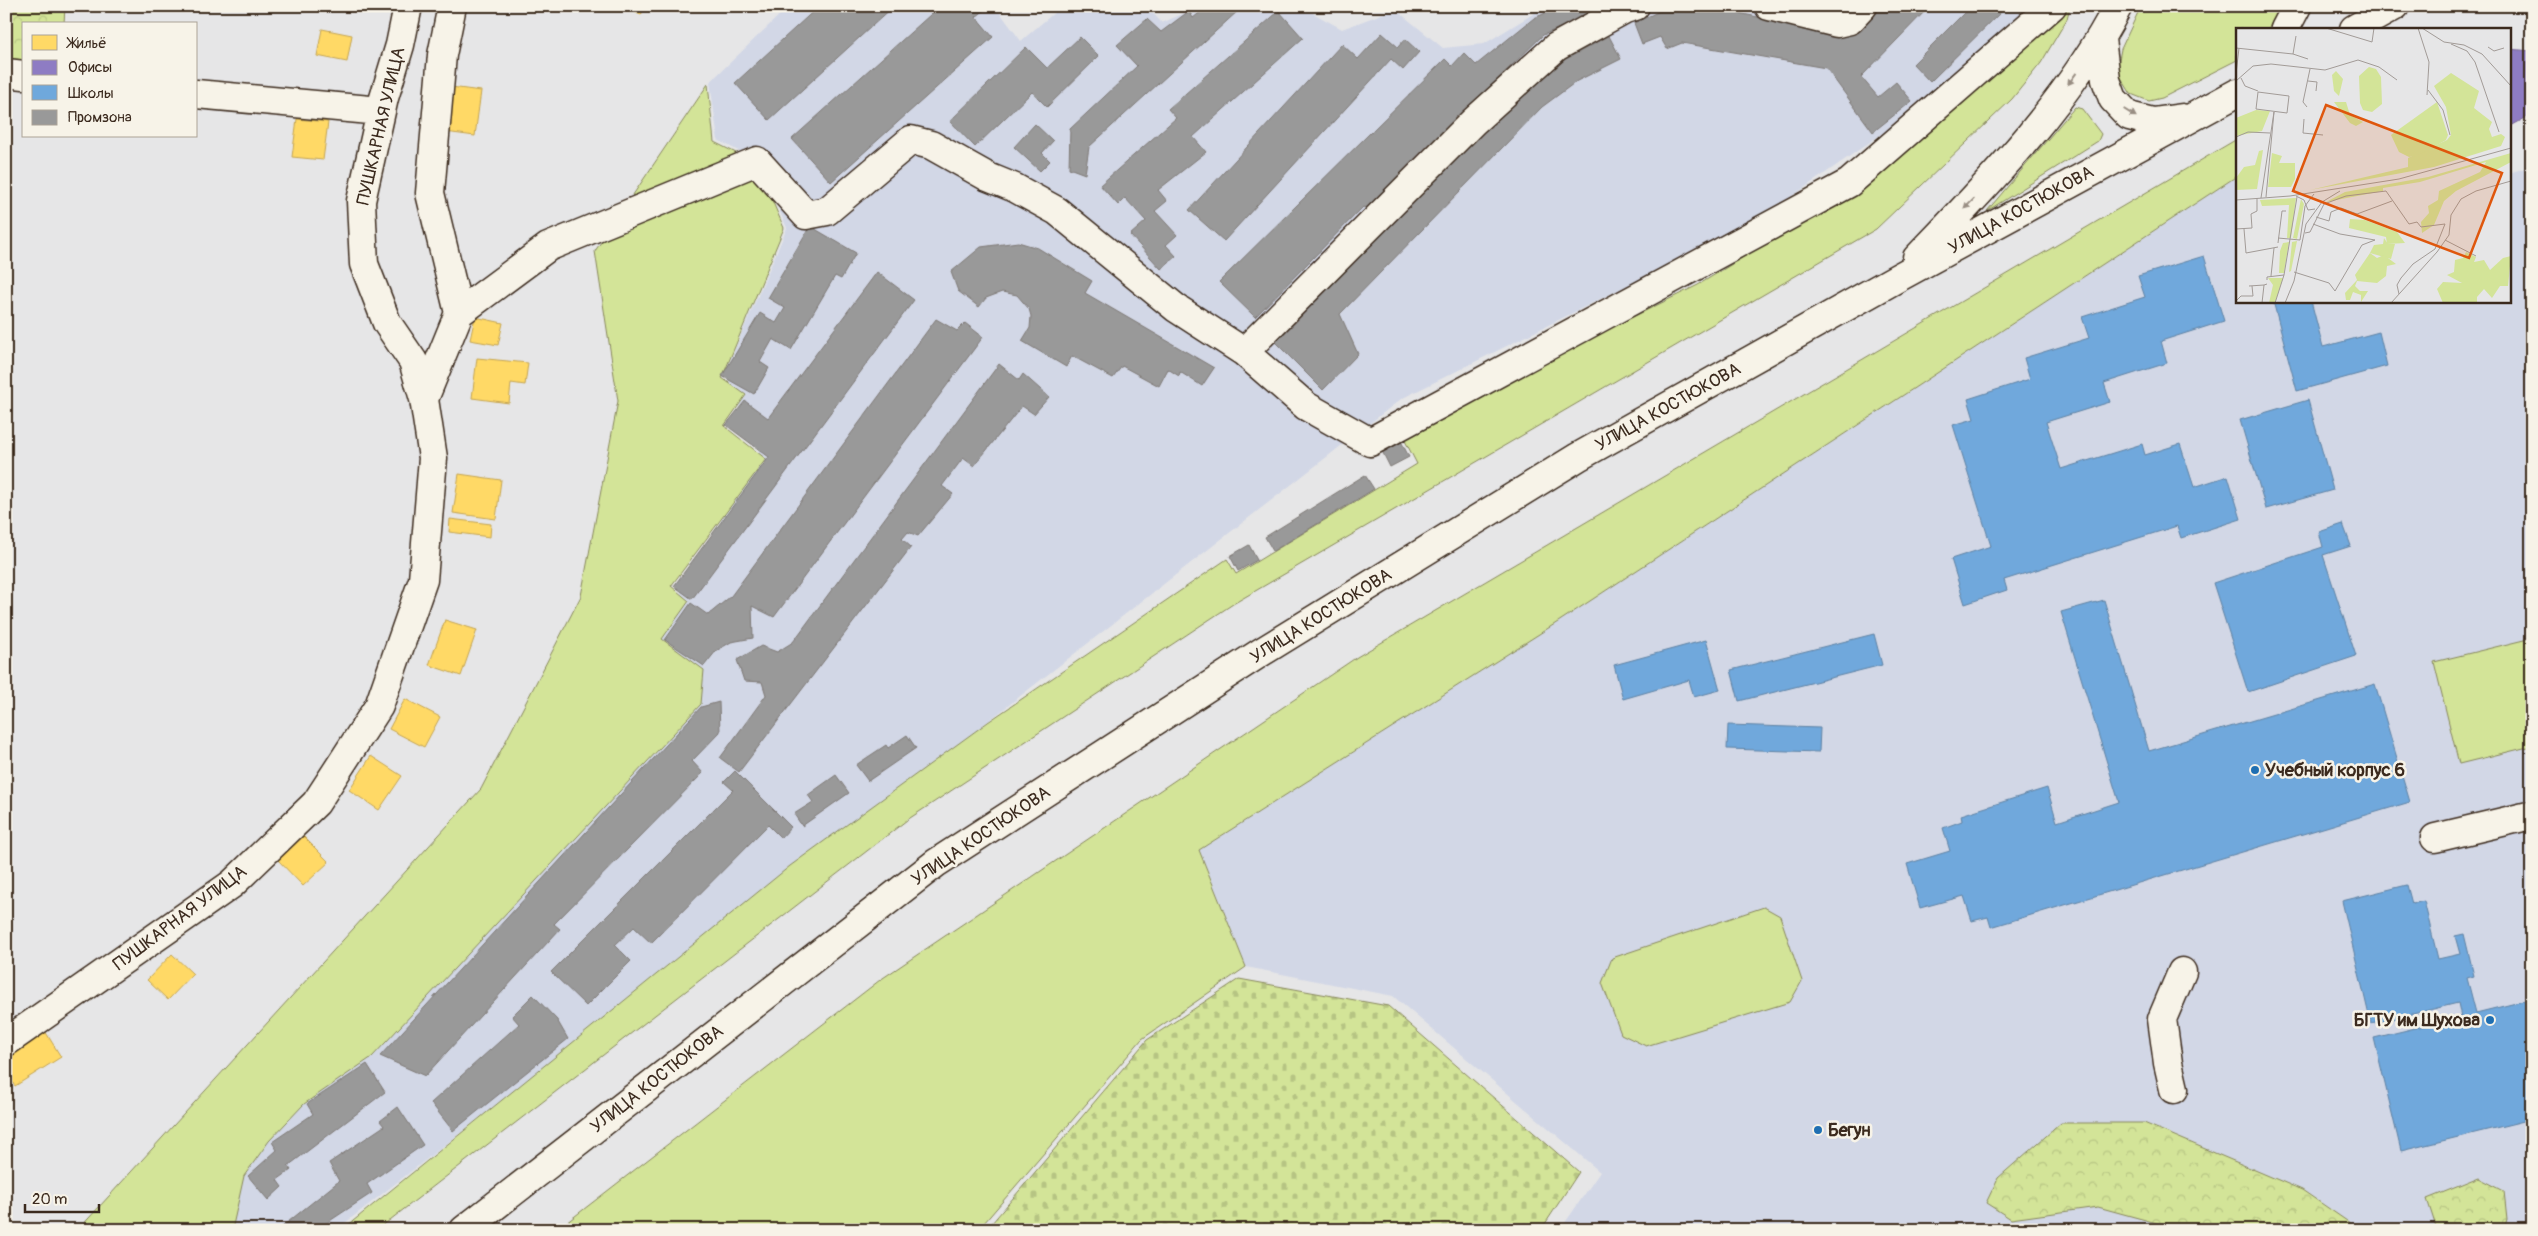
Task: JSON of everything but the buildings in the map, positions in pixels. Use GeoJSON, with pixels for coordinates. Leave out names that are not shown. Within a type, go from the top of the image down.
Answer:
{"type":"FeatureCollection","features":[{"type":"Feature","properties":{"kind":"main road","name":"ПУШКАРНАЯ УЛИЦА"},"geometry":{"type":"LineString","coordinates":[[6,1042],[232,884],[316,803],[379,706],[423,580],[433,458],[424,399],[413,361],[386,323],[364,264],[361,202],[381,112],[400,45],[408,6]]}},
{"type":"Feature","properties":{"kind":"main road"},"geometry":{"type":"LineString","coordinates":[[452,6],[442,55],[430,194],[459,313]]}},
{"type":"Feature","properties":{"kind":"main road"},"geometry":{"type":"LineString","coordinates":[[1244,352],[1473,122],[1556,47],[1625,9],[1635,6]]}},
{"type":"Feature","properties":{"kind":"main road"},"geometry":{"type":"LineString","coordinates":[[1770,6],[1837,23],[1850,20],[1863,6]]}},
{"type":"Feature","properties":{"kind":"main road"},"geometry":{"type":"LineString","coordinates":[[424,399],[459,313],[548,247],[757,161],[806,215],[827,211],[911,140],[931,145],[988,177],[1015,188],[1057,210],[1176,308],[1244,352],[1306,406],[1370,442],[1849,183],[2052,6]]}},
{"type":"Feature","properties":{"kind":"main road"},"geometry":{"type":"LineString","coordinates":[[1899,277],[1983,190],[2044,116],[2101,39],[2118,6]]}},
{"type":"Feature","properties":{"kind":"main road"},"geometry":{"type":"LineString","coordinates":[[2286,28],[2298,6]]}},
{"type":"Feature","properties":{"kind":"main road"},"geometry":{"type":"LineString","coordinates":[[2356,28],[2395,6]]}},
{"type":"Feature","properties":{"kind":"main road"},"geometry":{"type":"LineString","coordinates":[[2101,39],[2106,80],[2113,99],[2129,116],[2153,122],[2192,116]]}},
{"type":"Feature","properties":{"kind":"main road"},"geometry":{"type":"LineString","coordinates":[[6,73],[22,75]]}},
{"type":"Feature","properties":{"kind":"main road","name":"УЛИЦА КОСТЮКОВА"},"geometry":{"type":"LineString","coordinates":[[464,1230],[936,863],[1260,653],[1578,457],[1899,277],[2236,93]]}},
{"type":"Feature","properties":{"kind":"main road"},"geometry":{"type":"LineString","coordinates":[[198,94],[381,112]]}},
{"type":"Feature","properties":{"kind":"main road"},"geometry":{"type":"LineString","coordinates":[[2435,838],[2532,815]]}},
{"type":"Feature","properties":{"kind":"main road"},"geometry":{"type":"LineString","coordinates":[[2174,1089],[2162,1020],[2182,972]]}},
{"type":"Feature","properties":{"kind":"shaded area"},"geometry":{"type":"Polygon","coordinates":[[[789,6],[995,6],[1021,41],[1062,6],[1146,6],[1162,23],[1200,6],[1300,6],[1342,29],[1395,9],[1443,48],[1484,44],[1546,6],[2035,6],[1916,110],[1758,220],[1401,399],[336,1230],[218,1230],[220,1182],[659,632],[759,452],[725,372],[787,228],[757,161],[718,140],[710,82],[789,6]]]}},
{"type":"Feature","properties":{"kind":"shaded area"},"geometry":{"type":"Polygon","coordinates":[[[2532,166],[2532,1230],[1560,1230],[1600,1172],[1393,996],[1246,967],[1199,850],[1558,622],[2236,177],[2236,302],[2510,302],[2510,173],[2532,166]]]}},
{"type":"Feature","properties":{"kind":"green space"},"geometry":{"type":"Polygon","coordinates":[[[6,6],[65,6],[64,22],[22,22],[22,60],[6,58],[6,6]]]}},
{"type":"Feature","properties":{"kind":"green space"},"geometry":{"type":"Polygon","coordinates":[[[2070,6],[2067,19],[2041,63],[2012,99],[1876,229],[1233,604],[907,820],[377,1230],[342,1230],[790,866],[988,722],[1227,559],[1236,574],[1417,464],[1400,431],[1698,285],[1852,190],[2070,6]]]}},
{"type":"Feature","properties":{"kind":"green space"},"geometry":{"type":"Polygon","coordinates":[[[2141,6],[2281,6],[2269,28],[2236,28],[2236,61],[2162,98],[2149,101],[2131,94],[2117,71],[2121,49],[2141,6]]]}},
{"type":"Feature","properties":{"kind":"green space"},"geometry":{"type":"Polygon","coordinates":[[[708,84],[714,142],[756,163],[784,228],[722,378],[746,395],[724,426],[766,459],[671,586],[689,601],[662,639],[704,670],[701,704],[372,1057],[304,1104],[269,1141],[244,1176],[232,1230],[78,1230],[481,789],[581,596],[618,401],[595,251],[708,84]]]}},
{"type":"Feature","properties":{"kind":"green space"},"geometry":{"type":"Polygon","coordinates":[[[2075,107],[2082,109],[2101,134],[2098,141],[1987,211],[2075,107]]]}},
{"type":"Feature","properties":{"kind":"green space"},"geometry":{"type":"Polygon","coordinates":[[[2236,140],[2236,177],[1558,622],[1199,850],[1246,967],[1142,1039],[978,1230],[557,1230],[880,980],[1357,657],[2236,140]]]}},
{"type":"Feature","properties":{"kind":"green space"},"geometry":{"type":"Polygon","coordinates":[[[2532,638],[2532,746],[2459,764],[2434,662],[2532,638]]]}},
{"type":"Feature","properties":{"kind":"green space"},"geometry":{"type":"Polygon","coordinates":[[[1764,907],[1780,916],[1802,981],[1790,1002],[1646,1046],[1621,1034],[1602,983],[1612,958],[1764,907]]]}},
{"type":"Feature","properties":{"kind":"green space"},"geometry":{"type":"Polygon","coordinates":[[[1239,979],[1388,1006],[1579,1172],[1541,1230],[986,1230],[1147,1040],[1239,979]]]}},
{"type":"Feature","properties":{"kind":"green space"},"geometry":{"type":"Polygon","coordinates":[[[2061,1123],[2144,1123],[2302,1190],[2360,1230],[2182,1230],[2098,1207],[2011,1219],[1986,1203],[1998,1178],[2061,1123]]]}},
{"type":"Feature","properties":{"kind":"green space"},"geometry":{"type":"Polygon","coordinates":[[[2479,1178],[2504,1191],[2507,1219],[2504,1230],[2437,1230],[2427,1199],[2479,1178]]]}},
{"type":"Feature","properties":{"kind":"place","name":"Учебный корпус 6"},"geometry":{"type":"Point","coordinates":[2255,770]}},
{"type":"Feature","properties":{"kind":"place","name":"БГТУ им Шухова"},"geometry":{"type":"Point","coordinates":[2490,1020]}},
{"type":"Feature","properties":{"kind":"place","name":"Бегун"},"geometry":{"type":"Point","coordinates":[1818,1130]}}]}
